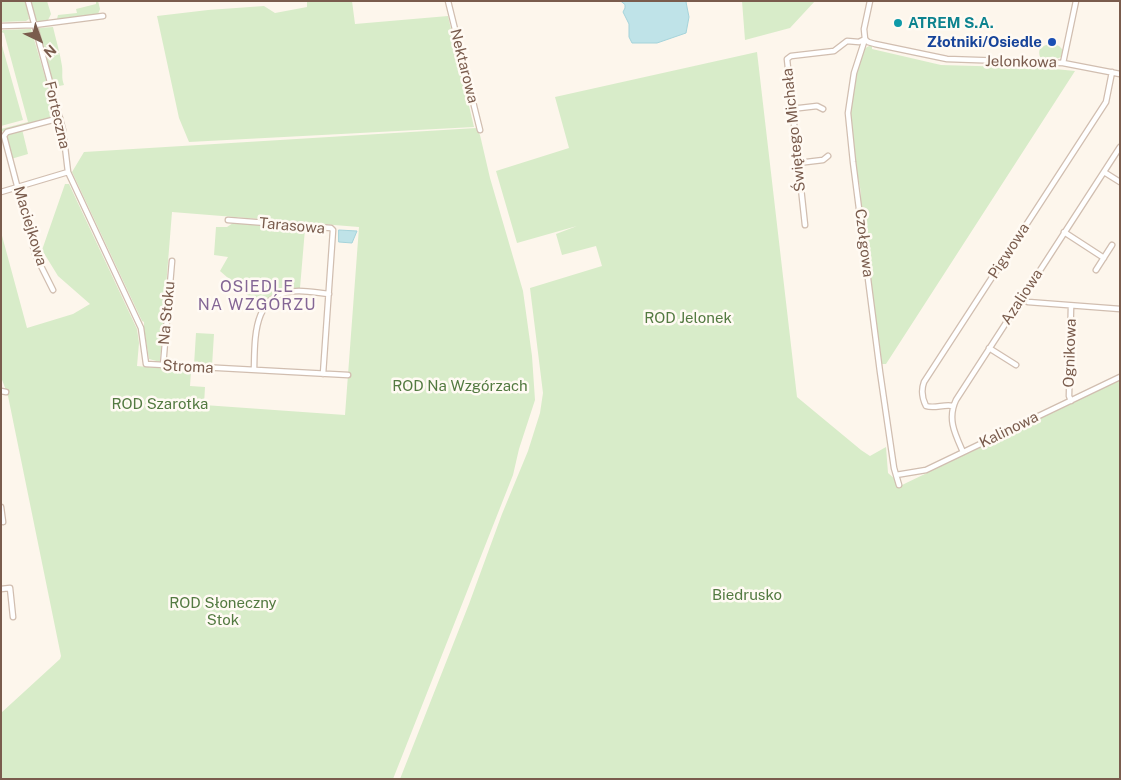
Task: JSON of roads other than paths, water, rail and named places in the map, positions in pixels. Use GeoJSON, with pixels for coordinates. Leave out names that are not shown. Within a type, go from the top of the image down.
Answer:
{"type":"FeatureCollection","features":[{"type":"Feature","properties":{"kind":"street","name":"Forteczna"},"geometry":{"type":"LineString","coordinates":[[28,1],[60,118],[65,140],[68,172]]}},
{"type":"Feature","properties":{"kind":"street","name":"Nektarowa"},"geometry":{"type":"LineString","coordinates":[[448,1],[480,130]]}},
{"type":"Feature","properties":{"kind":"street","name":"Czołgowa"},"geometry":{"type":"LineString","coordinates":[[870,1],[864,29],[865,38],[854,73],[848,113],[880,372],[898,485]]}},
{"type":"Feature","properties":{"kind":"street"},"geometry":{"type":"LineString","coordinates":[[1063,63],[1076,1]]}},
{"type":"Feature","properties":{"kind":"street"},"geometry":{"type":"LineString","coordinates":[[1,26],[34,25],[104,16]]}},
{"type":"Feature","properties":{"kind":"street","name":"Jelonkowa"},"geometry":{"type":"LineString","coordinates":[[865,38],[868,42],[875,44],[947,59],[1063,63],[1120,74]]}},
{"type":"Feature","properties":{"kind":"street","name":"Świętego Michała"},"geometry":{"type":"LineString","coordinates":[[805,225],[786,62],[789,57],[834,51],[847,41],[858,42],[865,38]]}},
{"type":"Feature","properties":{"kind":"street","name":"Pigwowa"},"geometry":{"type":"LineString","coordinates":[[953,406],[946,404],[926,406],[922,388],[924,382],[1106,102],[1112,72]]}},
{"type":"Feature","properties":{"kind":"street"},"geometry":{"type":"LineString","coordinates":[[791,109],[816,106],[823,108]]}},
{"type":"Feature","properties":{"kind":"street","name":"Maciejkowa"},"geometry":{"type":"LineString","coordinates":[[53,290],[35,254],[4,139],[7,132],[60,118]]}},
{"type":"Feature","properties":{"kind":"street","name":"Azaliowa"},"geometry":{"type":"LineString","coordinates":[[953,406],[1120,147]]}},
{"type":"Feature","properties":{"kind":"street"},"geometry":{"type":"LineString","coordinates":[[798,163],[823,160],[828,156]]}},
{"type":"Feature","properties":{"kind":"street"},"geometry":{"type":"LineString","coordinates":[[1,192],[68,172]]}},
{"type":"Feature","properties":{"kind":"street","name":"Stroma"},"geometry":{"type":"LineString","coordinates":[[68,172],[141,328],[146,364],[348,375]]}},
{"type":"Feature","properties":{"kind":"street"},"geometry":{"type":"LineString","coordinates":[[1104,172],[1120,182]]}},
{"type":"Feature","properties":{"kind":"street","name":"Tarasowa"},"geometry":{"type":"LineString","coordinates":[[228,220],[331,228],[334,233],[323,374]]}},
{"type":"Feature","properties":{"kind":"street"},"geometry":{"type":"LineString","coordinates":[[1064,232],[1104,258]]}},
{"type":"Feature","properties":{"kind":"street"},"geometry":{"type":"LineString","coordinates":[[1096,270],[1112,245]]}},
{"type":"Feature","properties":{"kind":"street","name":"Na Stoku"},"geometry":{"type":"LineString","coordinates":[[163,366],[172,261]]}},
{"type":"Feature","properties":{"kind":"street"},"geometry":{"type":"LineString","coordinates":[[254,370],[256,324],[261,312],[268,304],[276,297],[290,292],[329,294]]}},
{"type":"Feature","properties":{"kind":"street"},"geometry":{"type":"LineString","coordinates":[[1022,298],[1028,302],[1120,309]]}},
{"type":"Feature","properties":{"kind":"street","name":"Ognikowa"},"geometry":{"type":"LineString","coordinates":[[1071,401],[1069,396],[1072,306]]}},
{"type":"Feature","properties":{"kind":"street"},"geometry":{"type":"LineString","coordinates":[[989,348],[1016,365]]}},
{"type":"Feature","properties":{"kind":"street","name":"Kalinowa"},"geometry":{"type":"LineString","coordinates":[[896,475],[926,470],[1120,377]]}},
{"type":"Feature","properties":{"kind":"street"},"geometry":{"type":"LineString","coordinates":[[953,406],[951,418],[954,432],[963,452]]}},
{"type":"Feature","properties":{"kind":"street"},"geometry":{"type":"LineString","coordinates":[[1,507],[3,522]]}},
{"type":"Feature","properties":{"kind":"street"},"geometry":{"type":"LineString","coordinates":[[1,589],[10,588],[13,617]]}},
{"type":"Feature","properties":{"kind":"water"},"geometry":{"type":"Polygon","coordinates":[[[621,1],[689,1],[686,2],[689,17],[686,33],[657,43],[632,43],[629,37],[629,24],[623,12],[625,5],[621,1]]]}},
{"type":"Feature","properties":{"kind":"water"},"geometry":{"type":"Polygon","coordinates":[[[339,230],[357,231],[352,243],[339,242],[339,230]]]}},
{"type":"Feature","properties":{"kind":"place","name":"ATREM S.A."},"geometry":{"type":"Point","coordinates":[898,23]}},
{"type":"Feature","properties":{"kind":"place","name":"Złotniki/Osiedle"},"geometry":{"type":"Point","coordinates":[1052,42]}},
{"type":"Feature","properties":{"kind":"district","name":"OSIEDLE NA WZGÓRZU"},"geometry":{"type":"Point","coordinates":[257,296]}},
{"type":"Feature","properties":{"kind":"park label","name":"ROD Jelonek"},"geometry":{"type":"Point","coordinates":[688,318]}},
{"type":"Feature","properties":{"kind":"park label","name":"ROD Na Wzgórzach"},"geometry":{"type":"Point","coordinates":[460,386]}},
{"type":"Feature","properties":{"kind":"park label","name":"ROD Szarotka"},"geometry":{"type":"Point","coordinates":[160,404]}},
{"type":"Feature","properties":{"kind":"park label","name":"Biedrusko"},"geometry":{"type":"Point","coordinates":[747,595]}},
{"type":"Feature","properties":{"kind":"park label","name":"ROD Słoneczny Stok"},"geometry":{"type":"Point","coordinates":[223,612]}}]}
